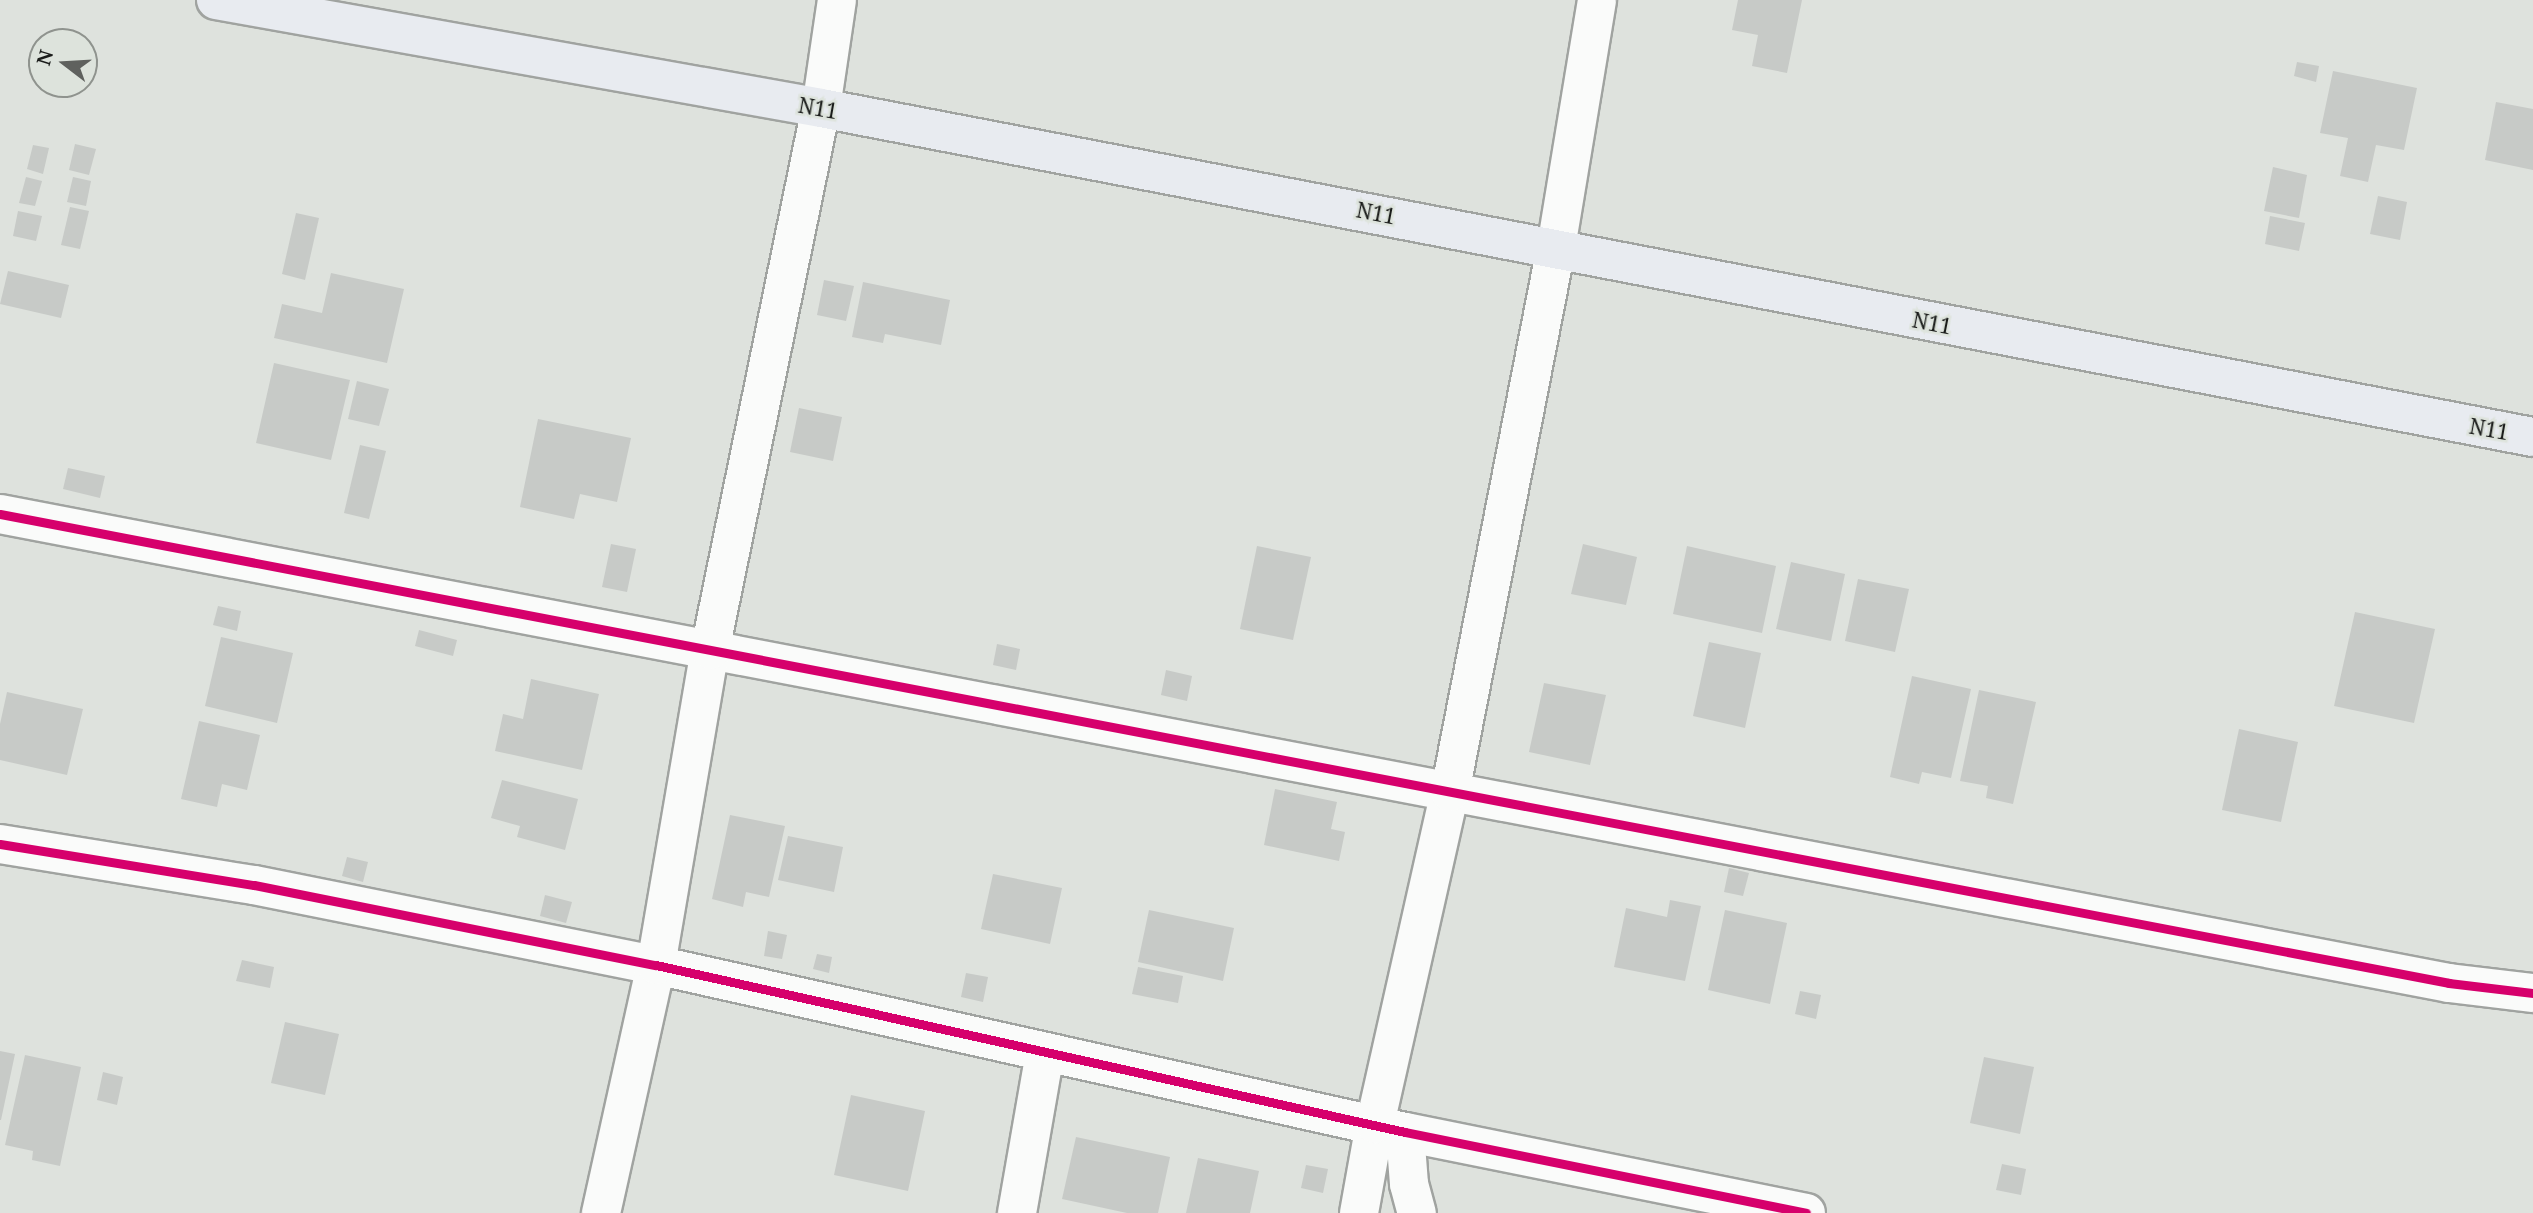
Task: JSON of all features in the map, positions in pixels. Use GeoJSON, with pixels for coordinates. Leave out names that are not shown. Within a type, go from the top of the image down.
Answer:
{"type":"FeatureCollection","features":[{"type":"Feature","properties":{"kind":"main road","name":"N11"},"geometry":{"type":"LineString","coordinates":[[216,0],[821,108],[1556,247],[1788,296],[2533,437]]}},
{"type":"Feature","properties":{"kind":"street"},"geometry":{"type":"LineString","coordinates":[[601,1213],[656,965],[710,650],[821,108],[837,0]]}},
{"type":"Feature","properties":{"kind":"street"},"geometry":{"type":"LineString","coordinates":[[1359,1213],[1390,1128],[1450,792],[1556,247],[1597,0]]}},
{"type":"Feature","properties":{"kind":"street"},"geometry":{"type":"LineString","coordinates":[[0,514],[2449,983],[2533,993]]}},
{"type":"Feature","properties":{"kind":"street"},"geometry":{"type":"LineString","coordinates":[[0,845],[254,886],[656,965],[1390,1128],[1806,1213]]}},
{"type":"Feature","properties":{"kind":"street"},"geometry":{"type":"LineString","coordinates":[[1017,1213],[1045,1052]]}},
{"type":"Feature","properties":{"kind":"street"},"geometry":{"type":"LineString","coordinates":[[1390,1128],[1417,1213]]}},
{"type":"Feature","properties":{"kind":"building"},"geometry":{"type":"Polygon","coordinates":[[[1738,0],[1802,0],[1787,73],[1752,66],[1758,35],[1732,30],[1738,0]]]}},
{"type":"Feature","properties":{"kind":"building"},"geometry":{"type":"Polygon","coordinates":[[[2297,62],[2319,66],[2316,82],[2294,76],[2297,62]]]}},
{"type":"Feature","properties":{"kind":"building"},"geometry":{"type":"Polygon","coordinates":[[[2333,71],[2417,88],[2404,150],[2376,145],[2368,182],[2340,176],[2348,138],[2320,133],[2333,71]]]}},
{"type":"Feature","properties":{"kind":"building"},"geometry":{"type":"Polygon","coordinates":[[[2496,102],[2533,109],[2533,170],[2485,160],[2496,102]]]}},
{"type":"Feature","properties":{"kind":"building"},"geometry":{"type":"Polygon","coordinates":[[[75,144],[96,149],[89,175],[69,170],[75,144]]]}},
{"type":"Feature","properties":{"kind":"building"},"geometry":{"type":"Polygon","coordinates":[[[33,145],[49,148],[43,174],[27,169],[33,145]]]}},
{"type":"Feature","properties":{"kind":"building"},"geometry":{"type":"Polygon","coordinates":[[[2273,167],[2307,175],[2299,218],[2264,211],[2273,167]]]}},
{"type":"Feature","properties":{"kind":"building"},"geometry":{"type":"Polygon","coordinates":[[[26,177],[42,181],[35,206],[19,203],[26,177]]]}},
{"type":"Feature","properties":{"kind":"building"},"geometry":{"type":"Polygon","coordinates":[[[73,177],[91,181],[86,206],[67,202],[73,177]]]}},
{"type":"Feature","properties":{"kind":"building"},"geometry":{"type":"Polygon","coordinates":[[[2378,196],[2407,202],[2400,240],[2370,234],[2378,196]]]}},
{"type":"Feature","properties":{"kind":"building"},"geometry":{"type":"Polygon","coordinates":[[[70,207],[89,211],[80,249],[61,245],[70,207]]]}},
{"type":"Feature","properties":{"kind":"building"},"geometry":{"type":"Polygon","coordinates":[[[18,211],[42,216],[36,241],[13,236],[18,211]]]}},
{"type":"Feature","properties":{"kind":"building"},"geometry":{"type":"Polygon","coordinates":[[[296,213],[319,218],[305,280],[282,274],[296,213]]]}},
{"type":"Feature","properties":{"kind":"building"},"geometry":{"type":"Polygon","coordinates":[[[2270,216],[2305,223],[2299,251],[2265,244],[2270,216]]]}},
{"type":"Feature","properties":{"kind":"building"},"geometry":{"type":"Polygon","coordinates":[[[8,271],[69,285],[61,318],[0,304],[8,271]]]}},
{"type":"Feature","properties":{"kind":"building"},"geometry":{"type":"Polygon","coordinates":[[[331,273],[404,289],[387,363],[274,338],[282,304],[322,313],[331,273]]]}},
{"type":"Feature","properties":{"kind":"building"},"geometry":{"type":"Polygon","coordinates":[[[824,280],[854,286],[846,321],[817,315],[824,280]]]}},
{"type":"Feature","properties":{"kind":"building"},"geometry":{"type":"Polygon","coordinates":[[[863,282],[950,300],[941,345],[885,334],[883,343],[852,337],[863,282]]]}},
{"type":"Feature","properties":{"kind":"building"},"geometry":{"type":"Polygon","coordinates":[[[274,363],[350,380],[331,460],[256,443],[274,363]]]}},
{"type":"Feature","properties":{"kind":"building"},"geometry":{"type":"Polygon","coordinates":[[[357,381],[389,389],[379,426],[348,419],[357,381]]]}},
{"type":"Feature","properties":{"kind":"building"},"geometry":{"type":"Polygon","coordinates":[[[799,408],[842,417],[833,461],[790,452],[799,408]]]}},
{"type":"Feature","properties":{"kind":"building"},"geometry":{"type":"Polygon","coordinates":[[[538,419],[631,438],[617,502],[580,494],[574,519],[520,507],[538,419]]]}},
{"type":"Feature","properties":{"kind":"building"},"geometry":{"type":"Polygon","coordinates":[[[360,445],[386,451],[369,519],[344,513],[360,445]]]}},
{"type":"Feature","properties":{"kind":"building"},"geometry":{"type":"Polygon","coordinates":[[[68,468],[105,476],[100,498],[63,489],[68,468]]]}},
{"type":"Feature","properties":{"kind":"building"},"geometry":{"type":"Polygon","coordinates":[[[611,544],[636,549],[627,592],[602,587],[611,544]]]}},
{"type":"Feature","properties":{"kind":"building"},"geometry":{"type":"Polygon","coordinates":[[[1583,544],[1637,557],[1626,605],[1571,594],[1583,544]]]}},
{"type":"Feature","properties":{"kind":"building"},"geometry":{"type":"Polygon","coordinates":[[[1257,546],[1311,557],[1293,640],[1240,629],[1257,546]]]}},
{"type":"Feature","properties":{"kind":"building"},"geometry":{"type":"Polygon","coordinates":[[[1687,546],[1776,566],[1762,633],[1673,614],[1687,546]]]}},
{"type":"Feature","properties":{"kind":"building"},"geometry":{"type":"Polygon","coordinates":[[[1791,562],[1845,574],[1831,641],[1776,629],[1791,562]]]}},
{"type":"Feature","properties":{"kind":"building"},"geometry":{"type":"Polygon","coordinates":[[[1858,579],[1909,589],[1895,652],[1845,641],[1858,579]]]}},
{"type":"Feature","properties":{"kind":"building"},"geometry":{"type":"Polygon","coordinates":[[[218,606],[241,611],[237,631],[213,625],[218,606]]]}},
{"type":"Feature","properties":{"kind":"building"},"geometry":{"type":"Polygon","coordinates":[[[2355,612],[2435,629],[2414,723],[2334,706],[2355,612]]]}},
{"type":"Feature","properties":{"kind":"building"},"geometry":{"type":"Polygon","coordinates":[[[419,630],[457,640],[453,656],[415,646],[419,630]]]}},
{"type":"Feature","properties":{"kind":"building"},"geometry":{"type":"Polygon","coordinates":[[[221,637],[293,653],[277,723],[205,706],[221,637]]]}},
{"type":"Feature","properties":{"kind":"building"},"geometry":{"type":"Polygon","coordinates":[[[1709,642],[1761,653],[1745,728],[1693,716],[1709,642]]]}},
{"type":"Feature","properties":{"kind":"building"},"geometry":{"type":"Polygon","coordinates":[[[997,644],[1020,649],[1016,670],[993,665],[997,644]]]}},
{"type":"Feature","properties":{"kind":"building"},"geometry":{"type":"Polygon","coordinates":[[[1166,670],[1192,676],[1187,701],[1161,695],[1166,670]]]}},
{"type":"Feature","properties":{"kind":"building"},"geometry":{"type":"Polygon","coordinates":[[[1912,676],[1971,689],[1951,778],[1922,772],[1919,784],[1890,777],[1912,676]]]}},
{"type":"Feature","properties":{"kind":"building"},"geometry":{"type":"Polygon","coordinates":[[[531,679],[599,694],[582,770],[495,751],[503,714],[523,719],[531,679]]]}},
{"type":"Feature","properties":{"kind":"building"},"geometry":{"type":"Polygon","coordinates":[[[1544,683],[1606,695],[1590,765],[1529,752],[1544,683]]]}},
{"type":"Feature","properties":{"kind":"building"},"geometry":{"type":"Polygon","coordinates":[[[1979,690],[2036,702],[2013,804],[1986,798],[1988,786],[1960,781],[1979,690]]]}},
{"type":"Feature","properties":{"kind":"building"},"geometry":{"type":"Polygon","coordinates":[[[7,692],[83,709],[67,775],[0,760],[0,724],[7,692]]]}},
{"type":"Feature","properties":{"kind":"building"},"geometry":{"type":"Polygon","coordinates":[[[199,721],[260,735],[247,790],[222,784],[217,807],[181,799],[199,721]]]}},
{"type":"Feature","properties":{"kind":"building"},"geometry":{"type":"Polygon","coordinates":[[[2239,729],[2298,742],[2281,822],[2222,810],[2239,729]]]}},
{"type":"Feature","properties":{"kind":"building"},"geometry":{"type":"Polygon","coordinates":[[[502,780],[578,799],[565,850],[517,837],[520,826],[491,818],[502,780]]]}},
{"type":"Feature","properties":{"kind":"building"},"geometry":{"type":"Polygon","coordinates":[[[1275,789],[1337,802],[1331,829],[1345,832],[1339,861],[1264,845],[1275,789]]]}},
{"type":"Feature","properties":{"kind":"building"},"geometry":{"type":"Polygon","coordinates":[[[730,815],[785,826],[769,897],[746,892],[743,907],[712,899],[730,815]]]}},
{"type":"Feature","properties":{"kind":"building"},"geometry":{"type":"Polygon","coordinates":[[[788,836],[843,847],[834,892],[778,880],[788,836]]]}},
{"type":"Feature","properties":{"kind":"building"},"geometry":{"type":"Polygon","coordinates":[[[347,857],[368,862],[363,882],[342,876],[347,857]]]}},
{"type":"Feature","properties":{"kind":"building"},"geometry":{"type":"Polygon","coordinates":[[[1729,868],[1749,873],[1743,896],[1724,892],[1729,868]]]}},
{"type":"Feature","properties":{"kind":"building"},"geometry":{"type":"Polygon","coordinates":[[[993,874],[1062,888],[1050,944],[981,929],[993,874]]]}},
{"type":"Feature","properties":{"kind":"building"},"geometry":{"type":"Polygon","coordinates":[[[545,895],[572,902],[566,923],[540,916],[545,895]]]}},
{"type":"Feature","properties":{"kind":"building"},"geometry":{"type":"Polygon","coordinates":[[[1670,900],[1701,906],[1685,981],[1614,967],[1626,908],[1667,917],[1670,900]]]}},
{"type":"Feature","properties":{"kind":"building"},"geometry":{"type":"Polygon","coordinates":[[[1149,910],[1234,928],[1223,981],[1138,962],[1149,910]]]}},
{"type":"Feature","properties":{"kind":"building"},"geometry":{"type":"Polygon","coordinates":[[[1725,910],[1787,923],[1770,1004],[1708,990],[1725,910]]]}},
{"type":"Feature","properties":{"kind":"building"},"geometry":{"type":"Polygon","coordinates":[[[768,931],[787,935],[782,959],[764,956],[768,931]]]}},
{"type":"Feature","properties":{"kind":"building"},"geometry":{"type":"Polygon","coordinates":[[[817,954],[832,957],[829,973],[813,969],[817,954]]]}},
{"type":"Feature","properties":{"kind":"building"},"geometry":{"type":"Polygon","coordinates":[[[242,960],[274,967],[270,988],[236,981],[242,960]]]}},
{"type":"Feature","properties":{"kind":"building"},"geometry":{"type":"Polygon","coordinates":[[[1138,967],[1183,976],[1178,1003],[1132,994],[1138,967]]]}},
{"type":"Feature","properties":{"kind":"building"},"geometry":{"type":"Polygon","coordinates":[[[966,973],[988,977],[983,1002],[961,997],[966,973]]]}},
{"type":"Feature","properties":{"kind":"building"},"geometry":{"type":"Polygon","coordinates":[[[1800,991],[1821,995],[1816,1019],[1795,1014],[1800,991]]]}},
{"type":"Feature","properties":{"kind":"building"},"geometry":{"type":"Polygon","coordinates":[[[285,1022],[339,1034],[325,1095],[271,1083],[285,1022]]]}},
{"type":"Feature","properties":{"kind":"building"},"geometry":{"type":"Polygon","coordinates":[[[0,1051],[15,1054],[1,1120],[0,1120],[0,1051]]]}},
{"type":"Feature","properties":{"kind":"building"},"geometry":{"type":"Polygon","coordinates":[[[25,1055],[81,1067],[60,1166],[32,1160],[33,1151],[5,1145],[25,1055]]]}},
{"type":"Feature","properties":{"kind":"building"},"geometry":{"type":"Polygon","coordinates":[[[1984,1057],[2034,1067],[2020,1134],[1970,1123],[1984,1057]]]}},
{"type":"Feature","properties":{"kind":"building"},"geometry":{"type":"Polygon","coordinates":[[[103,1072],[123,1077],[117,1105],[97,1100],[103,1072]]]}},
{"type":"Feature","properties":{"kind":"building"},"geometry":{"type":"Polygon","coordinates":[[[851,1095],[925,1111],[908,1191],[834,1175],[851,1095]]]}},
{"type":"Feature","properties":{"kind":"building"},"geometry":{"type":"Polygon","coordinates":[[[1076,1137],[1170,1157],[1158,1213],[1127,1213],[1062,1199],[1076,1137]]]}},
{"type":"Feature","properties":{"kind":"building"},"geometry":{"type":"Polygon","coordinates":[[[1198,1158],[1259,1171],[1250,1213],[1186,1213],[1198,1158]]]}},
{"type":"Feature","properties":{"kind":"building"},"geometry":{"type":"Polygon","coordinates":[[[2002,1164],[2026,1169],[2021,1195],[1996,1190],[2002,1164]]]}},
{"type":"Feature","properties":{"kind":"building"},"geometry":{"type":"Polygon","coordinates":[[[1306,1165],[1328,1169],[1323,1193],[1301,1188],[1306,1165]]]}},
{"type":"Feature","properties":{"kind":"cycle path"},"geometry":{"type":"LineString","coordinates":[[0,514],[2449,983],[2533,993]]}},
{"type":"Feature","properties":{"kind":"cycle path"},"geometry":{"type":"LineString","coordinates":[[0,844],[254,885],[656,965],[1405,1132],[1806,1213]]}}]}
